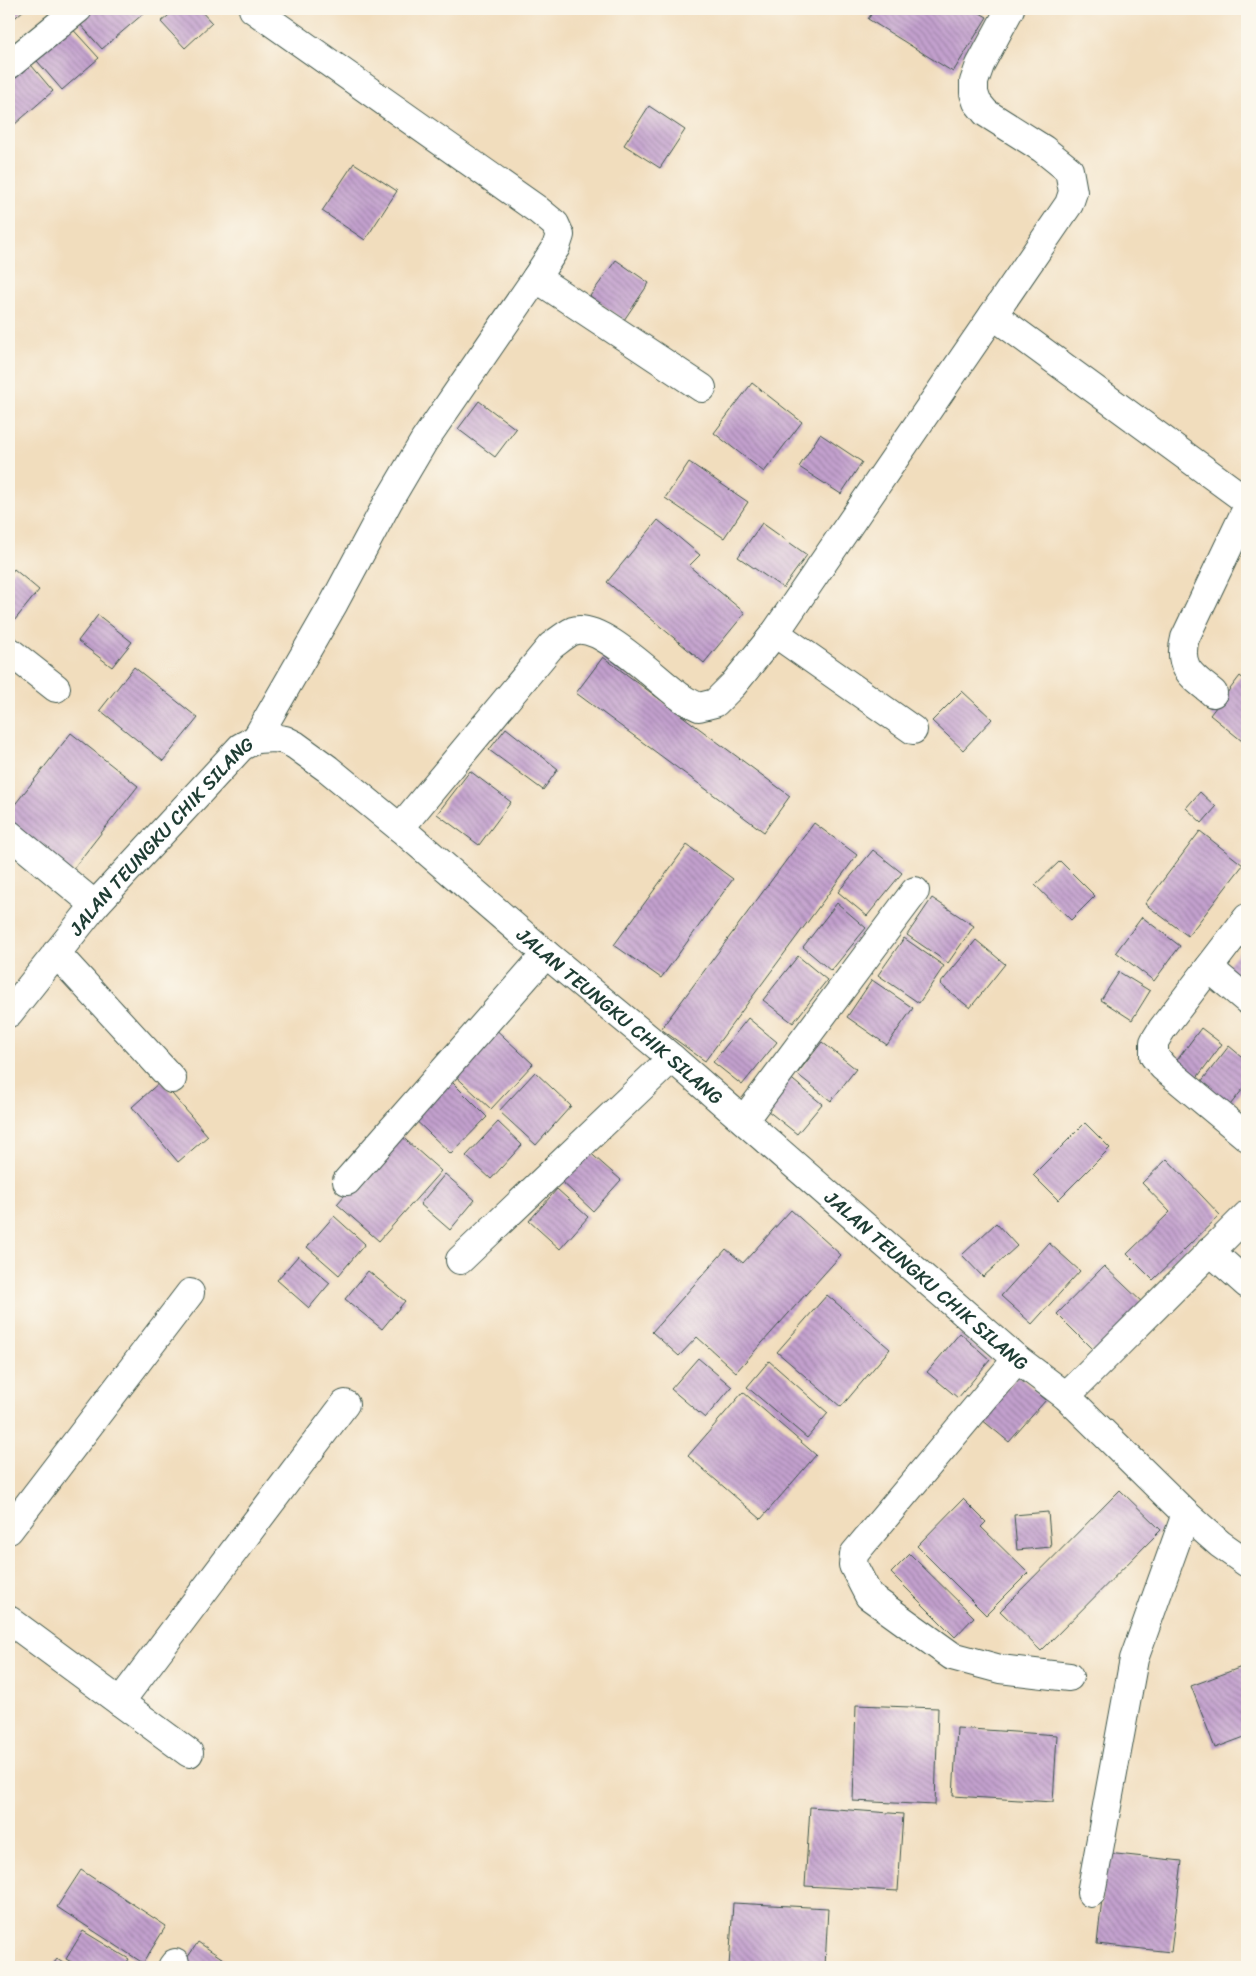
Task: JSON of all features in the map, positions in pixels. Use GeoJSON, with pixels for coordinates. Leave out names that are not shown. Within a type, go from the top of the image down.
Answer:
{"type":"FeatureCollection","features":[{"type":"Feature","properties":{"kind":"street"},"geometry":{"type":"LineString","coordinates":[[9,65],[78,9]]}},
{"type":"Feature","properties":{"kind":"street"},"geometry":{"type":"LineString","coordinates":[[252,9],[538,210],[555,224],[560,236],[536,278],[424,441],[256,739]]}},
{"type":"Feature","properties":{"kind":"street"},"geometry":{"type":"LineString","coordinates":[[400,828],[551,646],[573,631],[586,630],[622,649],[682,699],[698,707],[715,703],[733,685],[775,633],[1069,204],[1073,192],[1068,170],[1042,149],[986,113],[975,98],[974,82],[980,64],[1010,9]]}},
{"type":"Feature","properties":{"kind":"street"},"geometry":{"type":"LineString","coordinates":[[536,278],[702,388]]}},
{"type":"Feature","properties":{"kind":"street"},"geometry":{"type":"LineString","coordinates":[[993,315],[1247,501]]}},
{"type":"Feature","properties":{"kind":"street"},"geometry":{"type":"LineString","coordinates":[[1213,693],[1190,674],[1181,652],[1185,638],[1247,508]]}},
{"type":"Feature","properties":{"kind":"street"},"geometry":{"type":"LineString","coordinates":[[775,633],[913,730]]}},
{"type":"Feature","properties":{"kind":"street"},"geometry":{"type":"LineString","coordinates":[[9,651],[56,688]]}},
{"type":"Feature","properties":{"kind":"street","name":"JALAN TEUNGKU CHIK SILANG"},"geometry":{"type":"LineString","coordinates":[[9,1012],[95,905],[241,747],[256,739],[274,738],[285,740],[295,745],[400,828],[546,954],[672,1058],[1017,1359],[1066,1396],[1186,1514],[1220,1544],[1247,1563]]}},
{"type":"Feature","properties":{"kind":"street"},"geometry":{"type":"LineString","coordinates":[[9,834],[95,905]]}},
{"type":"Feature","properties":{"kind":"street"},"geometry":{"type":"LineString","coordinates":[[744,1120],[915,891]]}},
{"type":"Feature","properties":{"kind":"street"},"geometry":{"type":"LineString","coordinates":[[1247,918],[1154,1042],[1154,1056],[1163,1067],[1247,1137]]}},
{"type":"Feature","properties":{"kind":"street"},"geometry":{"type":"LineString","coordinates":[[56,953],[172,1079]]}},
{"type":"Feature","properties":{"kind":"street"},"geometry":{"type":"LineString","coordinates":[[347,1181],[546,954]]}},
{"type":"Feature","properties":{"kind":"street"},"geometry":{"type":"LineString","coordinates":[[1209,968],[1247,1000]]}},
{"type":"Feature","properties":{"kind":"street"},"geometry":{"type":"LineString","coordinates":[[460,1260],[672,1058]]}},
{"type":"Feature","properties":{"kind":"street"},"geometry":{"type":"LineString","coordinates":[[1066,1396],[1247,1215]]}},
{"type":"Feature","properties":{"kind":"street"},"geometry":{"type":"LineString","coordinates":[[1210,1251],[1247,1284]]}},
{"type":"Feature","properties":{"kind":"street"},"geometry":{"type":"LineString","coordinates":[[9,1530],[190,1293]]}},
{"type":"Feature","properties":{"kind":"street"},"geometry":{"type":"LineString","coordinates":[[1017,1359],[854,1554],[853,1565],[869,1596],[952,1656],[1000,1669],[1069,1676]]}},
{"type":"Feature","properties":{"kind":"street"},"geometry":{"type":"LineString","coordinates":[[120,1702],[345,1404]]}},
{"type":"Feature","properties":{"kind":"street"},"geometry":{"type":"LineString","coordinates":[[1091,1893],[1134,1659],[1186,1514]]}},
{"type":"Feature","properties":{"kind":"street"},"geometry":{"type":"LineString","coordinates":[[9,1620],[189,1753]]}},
{"type":"Feature","properties":{"kind":"building"},"geometry":{"type":"Polygon","coordinates":[[[9,9],[25,9],[9,23],[9,9]]]}},
{"type":"Feature","properties":{"kind":"building"},"geometry":{"type":"Polygon","coordinates":[[[96,9],[139,9],[143,14],[102,49],[79,23],[96,9]]]}},
{"type":"Feature","properties":{"kind":"building"},"geometry":{"type":"Polygon","coordinates":[[[176,9],[199,9],[212,23],[185,48],[161,22],[176,9]]]}},
{"type":"Feature","properties":{"kind":"building"},"geometry":{"type":"Polygon","coordinates":[[[875,9],[973,9],[987,17],[953,72],[868,19],[875,9]]]}},
{"type":"Feature","properties":{"kind":"building"},"geometry":{"type":"Polygon","coordinates":[[[68,24],[99,58],[62,90],[32,55],[68,24]]]}},
{"type":"Feature","properties":{"kind":"building"},"geometry":{"type":"Polygon","coordinates":[[[26,59],[53,91],[14,125],[9,119],[9,74],[26,59]]]}},
{"type":"Feature","properties":{"kind":"building"},"geometry":{"type":"Polygon","coordinates":[[[649,106],[685,130],[660,168],[624,145],[649,106]]]}},
{"type":"Feature","properties":{"kind":"building"},"geometry":{"type":"Polygon","coordinates":[[[354,163],[397,191],[365,240],[322,211],[354,163]]]}},
{"type":"Feature","properties":{"kind":"building"},"geometry":{"type":"Polygon","coordinates":[[[616,260],[649,283],[624,320],[590,296],[616,260]]]}},
{"type":"Feature","properties":{"kind":"building"},"geometry":{"type":"Polygon","coordinates":[[[752,383],[802,422],[764,472],[714,433],[752,383]]]}},
{"type":"Feature","properties":{"kind":"building"},"geometry":{"type":"Polygon","coordinates":[[[479,401],[516,429],[495,457],[458,429],[479,401]]]}},
{"type":"Feature","properties":{"kind":"building"},"geometry":{"type":"Polygon","coordinates":[[[820,434],[862,462],[841,494],[799,467],[820,434]]]}},
{"type":"Feature","properties":{"kind":"building"},"geometry":{"type":"Polygon","coordinates":[[[689,462],[748,502],[724,538],[665,498],[689,462]]]}},
{"type":"Feature","properties":{"kind":"building"},"geometry":{"type":"Polygon","coordinates":[[[658,520],[700,555],[689,566],[745,613],[704,663],[607,582],[658,520]]]}},
{"type":"Feature","properties":{"kind":"building"},"geometry":{"type":"Polygon","coordinates":[[[762,523],[807,555],[783,588],[738,557],[762,523]]]}},
{"type":"Feature","properties":{"kind":"building"},"geometry":{"type":"Polygon","coordinates":[[[14,569],[39,590],[10,626],[9,576],[14,569]]]}},
{"type":"Feature","properties":{"kind":"building"},"geometry":{"type":"Polygon","coordinates":[[[98,615],[132,642],[112,667],[78,641],[98,615]]]}},
{"type":"Feature","properties":{"kind":"building"},"geometry":{"type":"Polygon","coordinates":[[[603,657],[790,796],[764,832],[576,693],[603,657]]]}},
{"type":"Feature","properties":{"kind":"building"},"geometry":{"type":"Polygon","coordinates":[[[134,667],[198,718],[163,761],[100,710],[134,667]]]}},
{"type":"Feature","properties":{"kind":"building"},"geometry":{"type":"Polygon","coordinates":[[[1240,676],[1247,682],[1247,745],[1210,715],[1240,676]]]}},
{"type":"Feature","properties":{"kind":"building"},"geometry":{"type":"Polygon","coordinates":[[[962,691],[992,719],[963,750],[932,721],[962,691]]]}},
{"type":"Feature","properties":{"kind":"building"},"geometry":{"type":"Polygon","coordinates":[[[506,728],[558,769],[543,790],[489,750],[506,728]]]}},
{"type":"Feature","properties":{"kind":"building"},"geometry":{"type":"Polygon","coordinates":[[[71,733],[138,786],[69,874],[9,826],[9,812],[71,733]]]}},
{"type":"Feature","properties":{"kind":"building"},"geometry":{"type":"Polygon","coordinates":[[[470,771],[511,802],[479,845],[437,814],[470,771]]]}},
{"type":"Feature","properties":{"kind":"building"},"geometry":{"type":"Polygon","coordinates":[[[1200,792],[1216,807],[1202,823],[1186,808],[1200,792]]]}},
{"type":"Feature","properties":{"kind":"building"},"geometry":{"type":"Polygon","coordinates":[[[814,823],[857,855],[705,1061],[661,1029],[814,823]]]}},
{"type":"Feature","properties":{"kind":"building"},"geometry":{"type":"Polygon","coordinates":[[[1200,831],[1243,865],[1188,936],[1145,904],[1200,831]]]}},
{"type":"Feature","properties":{"kind":"building"},"geometry":{"type":"Polygon","coordinates":[[[687,845],[733,879],[661,978],[614,945],[687,845]]]}},
{"type":"Feature","properties":{"kind":"building"},"geometry":{"type":"Polygon","coordinates":[[[873,850],[902,873],[867,916],[838,892],[873,850]]]}},
{"type":"Feature","properties":{"kind":"building"},"geometry":{"type":"Polygon","coordinates":[[[1060,861],[1095,896],[1071,920],[1035,885],[1060,861]]]}},
{"type":"Feature","properties":{"kind":"building"},"geometry":{"type":"Polygon","coordinates":[[[932,898],[974,926],[948,963],[907,935],[932,898]]]}},
{"type":"Feature","properties":{"kind":"building"},"geometry":{"type":"Polygon","coordinates":[[[837,903],[866,928],[831,971],[803,947],[837,903]]]}},
{"type":"Feature","properties":{"kind":"building"},"geometry":{"type":"Polygon","coordinates":[[[1142,917],[1180,946],[1154,981],[1116,952],[1142,917]]]}},
{"type":"Feature","properties":{"kind":"building"},"geometry":{"type":"Polygon","coordinates":[[[904,938],[944,966],[919,1003],[878,975],[904,938]]]}},
{"type":"Feature","properties":{"kind":"building"},"geometry":{"type":"Polygon","coordinates":[[[976,940],[1005,964],[970,1008],[940,984],[976,940]]]}},
{"type":"Feature","properties":{"kind":"building"},"geometry":{"type":"Polygon","coordinates":[[[1247,942],[1247,990],[1224,970],[1247,942]]]}},
{"type":"Feature","properties":{"kind":"building"},"geometry":{"type":"Polygon","coordinates":[[[798,956],[827,980],[793,1023],[763,1000],[798,956]]]}},
{"type":"Feature","properties":{"kind":"building"},"geometry":{"type":"Polygon","coordinates":[[[1119,972],[1150,991],[1132,1020],[1101,1000],[1119,972]]]}},
{"type":"Feature","properties":{"kind":"building"},"geometry":{"type":"Polygon","coordinates":[[[872,980],[913,1008],[887,1045],[847,1017],[872,980]]]}},
{"type":"Feature","properties":{"kind":"building"},"geometry":{"type":"Polygon","coordinates":[[[748,1018],[777,1042],[742,1085],[713,1062],[748,1018]]]}},
{"type":"Feature","properties":{"kind":"building"},"geometry":{"type":"Polygon","coordinates":[[[491,1025],[533,1064],[491,1109],[449,1070],[491,1025]]]}},
{"type":"Feature","properties":{"kind":"building"},"geometry":{"type":"Polygon","coordinates":[[[1201,1028],[1222,1044],[1196,1079],[1175,1063],[1201,1028]]]}},
{"type":"Feature","properties":{"kind":"building"},"geometry":{"type":"Polygon","coordinates":[[[822,1042],[856,1069],[831,1101],[797,1074],[822,1042]]]}},
{"type":"Feature","properties":{"kind":"building"},"geometry":{"type":"Polygon","coordinates":[[[1229,1046],[1247,1061],[1247,1084],[1226,1110],[1197,1087],[1229,1046]]]}},
{"type":"Feature","properties":{"kind":"building"},"geometry":{"type":"Polygon","coordinates":[[[535,1072],[571,1106],[536,1145],[499,1111],[535,1072]]]}},
{"type":"Feature","properties":{"kind":"building"},"geometry":{"type":"Polygon","coordinates":[[[446,1076],[487,1117],[451,1154],[409,1114],[446,1076]]]}},
{"type":"Feature","properties":{"kind":"building"},"geometry":{"type":"Polygon","coordinates":[[[788,1076],[822,1104],[797,1134],[763,1107],[788,1076]]]}},
{"type":"Feature","properties":{"kind":"building"},"geometry":{"type":"Polygon","coordinates":[[[161,1081],[208,1136],[178,1162],[132,1107],[161,1081]]]}},
{"type":"Feature","properties":{"kind":"building"},"geometry":{"type":"Polygon","coordinates":[[[498,1122],[522,1145],[491,1179],[466,1156],[498,1122]]]}},
{"type":"Feature","properties":{"kind":"building"},"geometry":{"type":"Polygon","coordinates":[[[1085,1123],[1110,1148],[1058,1200],[1033,1175],[1085,1123]]]}},
{"type":"Feature","properties":{"kind":"building"},"geometry":{"type":"Polygon","coordinates":[[[399,1134],[441,1171],[379,1241],[337,1204],[399,1134]]]}},
{"type":"Feature","properties":{"kind":"building"},"geometry":{"type":"Polygon","coordinates":[[[586,1149],[621,1180],[593,1211],[559,1179],[586,1149]]]}},
{"type":"Feature","properties":{"kind":"building"},"geometry":{"type":"Polygon","coordinates":[[[1167,1159],[1220,1215],[1153,1280],[1127,1254],[1170,1212],[1142,1183],[1167,1159]]]}},
{"type":"Feature","properties":{"kind":"building"},"geometry":{"type":"Polygon","coordinates":[[[445,1174],[475,1200],[450,1230],[420,1204],[445,1174]]]}},
{"type":"Feature","properties":{"kind":"building"},"geometry":{"type":"Polygon","coordinates":[[[557,1189],[588,1217],[560,1249],[529,1221],[557,1189]]]}},
{"type":"Feature","properties":{"kind":"building"},"geometry":{"type":"Polygon","coordinates":[[[791,1210],[841,1255],[736,1372],[697,1337],[679,1356],[652,1332],[726,1249],[743,1263],[791,1210]]]}},
{"type":"Feature","properties":{"kind":"building"},"geometry":{"type":"Polygon","coordinates":[[[334,1216],[365,1244],[339,1275],[307,1247],[334,1216]]]}},
{"type":"Feature","properties":{"kind":"building"},"geometry":{"type":"Polygon","coordinates":[[[996,1223],[1017,1246],[983,1277],[962,1255],[996,1223]]]}},
{"type":"Feature","properties":{"kind":"building"},"geometry":{"type":"Polygon","coordinates":[[[1049,1243],[1080,1271],[1032,1324],[1001,1296],[1049,1243]]]}},
{"type":"Feature","properties":{"kind":"building"},"geometry":{"type":"Polygon","coordinates":[[[298,1256],[330,1283],[309,1308],[277,1280],[298,1256]]]}},
{"type":"Feature","properties":{"kind":"building"},"geometry":{"type":"Polygon","coordinates":[[[1104,1266],[1144,1304],[1096,1353],[1057,1314],[1104,1266]]]}},
{"type":"Feature","properties":{"kind":"building"},"geometry":{"type":"Polygon","coordinates":[[[368,1271],[405,1301],[382,1329],[345,1299],[368,1271]]]}},
{"type":"Feature","properties":{"kind":"building"},"geometry":{"type":"Polygon","coordinates":[[[827,1295],[890,1349],[841,1407],[777,1352],[827,1295]]]}},
{"type":"Feature","properties":{"kind":"building"},"geometry":{"type":"Polygon","coordinates":[[[960,1333],[990,1360],[958,1398],[927,1372],[960,1333]]]}},
{"type":"Feature","properties":{"kind":"building"},"geometry":{"type":"Polygon","coordinates":[[[698,1358],[732,1387],[705,1418],[671,1389],[698,1358]]]}},
{"type":"Feature","properties":{"kind":"building"},"geometry":{"type":"Polygon","coordinates":[[[769,1361],[828,1413],[807,1438],[747,1387],[769,1361]]]}},
{"type":"Feature","properties":{"kind":"building"},"geometry":{"type":"Polygon","coordinates":[[[1018,1376],[1046,1400],[1009,1442],[981,1419],[1018,1376]]]}},
{"type":"Feature","properties":{"kind":"building"},"geometry":{"type":"Polygon","coordinates":[[[743,1392],[816,1455],[761,1519],[688,1456],[743,1392]]]}},
{"type":"Feature","properties":{"kind":"building"},"geometry":{"type":"Polygon","coordinates":[[[1120,1490],[1161,1530],[1041,1651],[1000,1611],[1120,1490]]]}},
{"type":"Feature","properties":{"kind":"building"},"geometry":{"type":"Polygon","coordinates":[[[963,1499],[986,1522],[981,1527],[1028,1573],[986,1615],[917,1546],[963,1499]]]}},
{"type":"Feature","properties":{"kind":"building"},"geometry":{"type":"Polygon","coordinates":[[[1048,1512],[1051,1547],[1017,1550],[1014,1515],[1048,1512]]]}},
{"type":"Feature","properties":{"kind":"building"},"geometry":{"type":"Polygon","coordinates":[[[910,1554],[974,1617],[955,1637],[891,1573],[910,1554]]]}},
{"type":"Feature","properties":{"kind":"building"},"geometry":{"type":"Polygon","coordinates":[[[1247,1665],[1247,1736],[1215,1748],[1191,1686],[1247,1665]]]}},
{"type":"Feature","properties":{"kind":"building"},"geometry":{"type":"Polygon","coordinates":[[[856,1705],[938,1708],[935,1805],[853,1801],[856,1705]]]}},
{"type":"Feature","properties":{"kind":"building"},"geometry":{"type":"Polygon","coordinates":[[[957,1728],[1057,1735],[1053,1802],[953,1796],[957,1728]]]}},
{"type":"Feature","properties":{"kind":"building"},"geometry":{"type":"Polygon","coordinates":[[[810,1807],[903,1814],[898,1891],[805,1886],[810,1807]]]}},
{"type":"Feature","properties":{"kind":"building"},"geometry":{"type":"Polygon","coordinates":[[[1107,1853],[1182,1861],[1171,1952],[1097,1944],[1107,1853]]]}},
{"type":"Feature","properties":{"kind":"building"},"geometry":{"type":"Polygon","coordinates":[[[81,1870],[166,1926],[143,1963],[57,1907],[81,1870]]]}},
{"type":"Feature","properties":{"kind":"building"},"geometry":{"type":"Polygon","coordinates":[[[733,1903],[828,1908],[825,1967],[729,1967],[733,1903]]]}},
{"type":"Feature","properties":{"kind":"building"},"geometry":{"type":"Polygon","coordinates":[[[83,1931],[129,1959],[124,1967],[80,1967],[66,1959],[83,1931]]]}},
{"type":"Feature","properties":{"kind":"building"},"geometry":{"type":"Polygon","coordinates":[[[198,1942],[235,1967],[181,1967],[198,1942]]]}},
{"type":"Feature","properties":{"kind":"building"},"geometry":{"type":"Polygon","coordinates":[[[57,1959],[69,1967],[51,1967],[57,1959]]]}}]}
